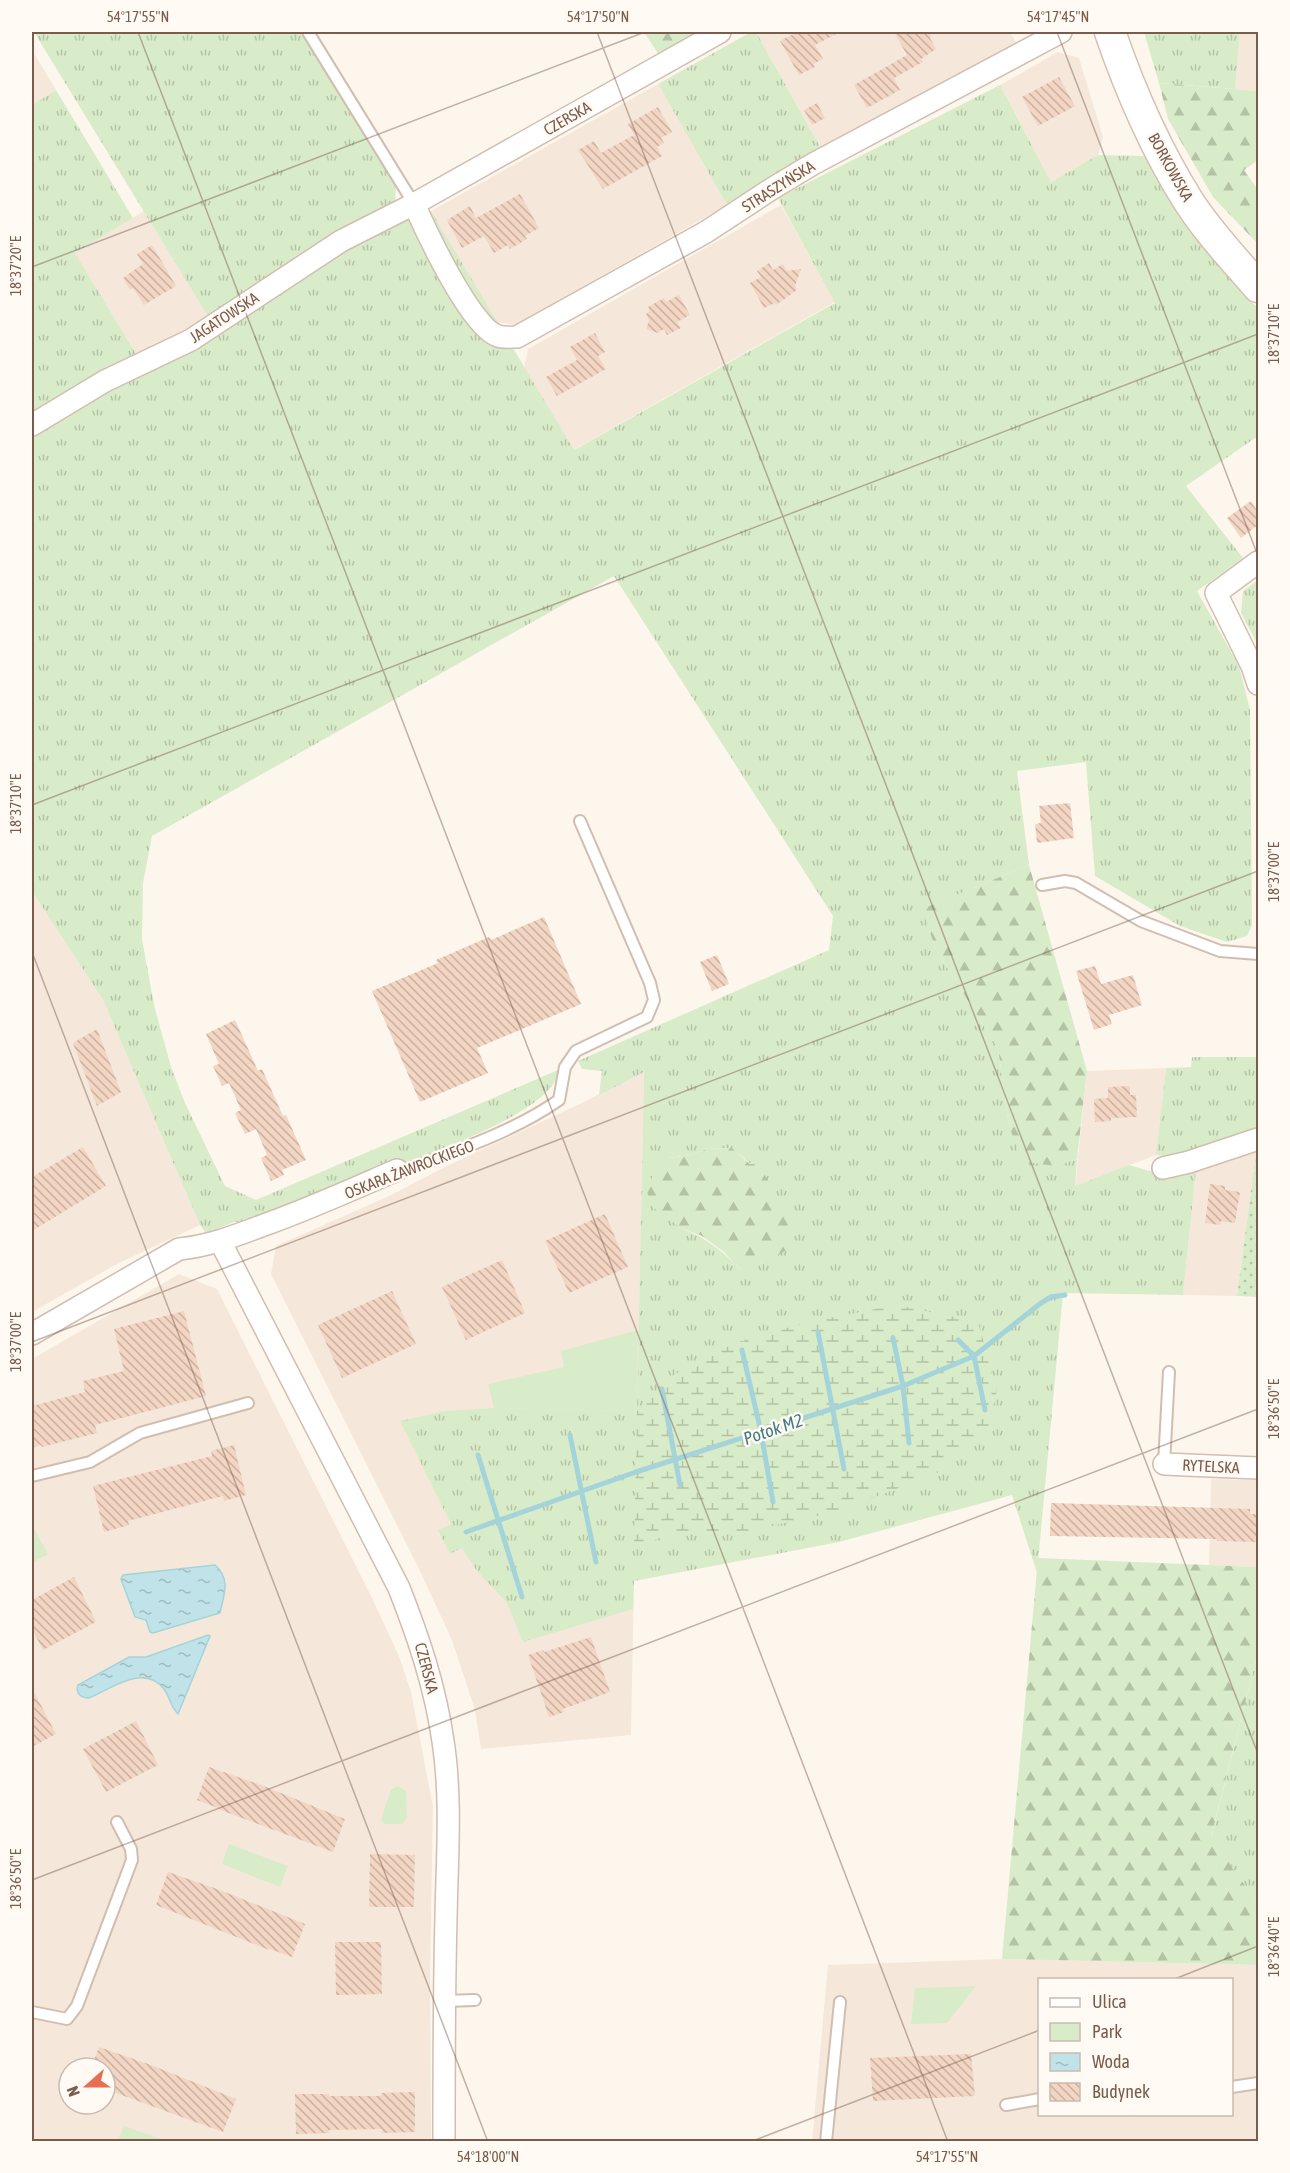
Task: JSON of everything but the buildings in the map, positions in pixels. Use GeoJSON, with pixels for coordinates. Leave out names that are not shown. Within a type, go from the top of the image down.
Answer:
{"type":"FeatureCollection","features":[{"type":"Feature","properties":{"kind":"street","name":"CZERSKA"},"geometry":{"type":"LineString","coordinates":[[414,204],[720,32]]}},
{"type":"Feature","properties":{"kind":"street","name":"STRASZYŃSKA"},"geometry":{"type":"LineString","coordinates":[[414,204],[436,252],[477,320],[497,336],[517,337],[706,232],[813,164],[1061,32]]}},
{"type":"Feature","properties":{"kind":"street","name":"BORKOWSKA"},"geometry":{"type":"LineString","coordinates":[[1110,32],[1151,130],[1189,202],[1217,240],[1258,286]]}},
{"type":"Feature","properties":{"kind":"street","name":"JAGATOWSKA"},"geometry":{"type":"LineString","coordinates":[[32,425],[105,381],[191,340],[341,240],[414,204]]}},
{"type":"Feature","properties":{"kind":"street"},"geometry":{"type":"LineString","coordinates":[[1258,562],[1216,594],[1252,666],[1258,684]]}},
{"type":"Feature","properties":{"kind":"street"},"geometry":{"type":"LineString","coordinates":[[1163,1168],[1189,1162],[1258,1138]]}},
{"type":"Feature","properties":{"kind":"street","name":"OSKARA ŻAWROCKIEGO"},"geometry":{"type":"LineString","coordinates":[[32,1333],[179,1250],[220,1241],[315,1206],[397,1170]]}},
{"type":"Feature","properties":{"kind":"street","name":"CZERSKA"},"geometry":{"type":"LineString","coordinates":[[220,1241],[399,1588],[422,1646],[432,1683],[449,1786],[444,2001],[444,2142]]}},
{"type":"Feature","properties":{"kind":"street","name":"RYTELSKA"},"geometry":{"type":"LineString","coordinates":[[1164,1464],[1258,1468]]}},
{"type":"Feature","properties":{"kind":"lane"},"geometry":{"type":"LineString","coordinates":[[308,32],[414,204]]}},
{"type":"Feature","properties":{"kind":"lane","name":"OSKARA ŻAWROCKIEGO"},"geometry":{"type":"LineString","coordinates":[[397,1170],[405,1170],[480,1142],[536,1116],[559,1100],[565,1067],[576,1051],[647,1017],[654,1000],[650,983],[580,821]]}},
{"type":"Feature","properties":{"kind":"lane"},"geometry":{"type":"LineString","coordinates":[[1042,885],[1065,881],[1076,883],[1141,921],[1220,951],[1258,954]]}},
{"type":"Feature","properties":{"kind":"lane"},"geometry":{"type":"LineString","coordinates":[[1164,1464],[1169,1372]]}},
{"type":"Feature","properties":{"kind":"lane"},"geometry":{"type":"LineString","coordinates":[[32,1476],[90,1462],[140,1433],[248,1403]]}},
{"type":"Feature","properties":{"kind":"lane"},"geometry":{"type":"LineString","coordinates":[[32,2012],[66,2019],[77,2006],[132,1860],[130,1849],[117,1822]]}},
{"type":"Feature","properties":{"kind":"lane"},"geometry":{"type":"LineString","coordinates":[[444,2001],[474,2000]]}},
{"type":"Feature","properties":{"kind":"lane"},"geometry":{"type":"LineString","coordinates":[[826,2142],[840,2002]]}},
{"type":"Feature","properties":{"kind":"lane"},"geometry":{"type":"LineString","coordinates":[[1233,2087],[1258,2083]]}},
{"type":"Feature","properties":{"kind":"lane"},"geometry":{"type":"LineString","coordinates":[[1006,2105],[1038,2099]]}},
{"type":"Feature","properties":{"kind":"shaded area"},"geometry":{"type":"Polygon","coordinates":[[[756,32],[1010,32],[1017,44],[823,152],[756,32]]]}},
{"type":"Feature","properties":{"kind":"shaded area"},"geometry":{"type":"Polygon","coordinates":[[[1240,32],[1258,32],[1258,91],[1235,89],[1240,32]]]}},
{"type":"Feature","properties":{"kind":"shaded area"},"geometry":{"type":"Polygon","coordinates":[[[32,50],[56,90],[32,105],[32,50]]]}},
{"type":"Feature","properties":{"kind":"shaded area"},"geometry":{"type":"Polygon","coordinates":[[[1058,52],[1079,58],[1103,137],[1098,155],[1051,182],[1000,85],[1058,52]]]}},
{"type":"Feature","properties":{"kind":"shaded area"},"geometry":{"type":"Polygon","coordinates":[[[658,84],[727,205],[515,325],[496,322],[431,211],[658,84]]]}},
{"type":"Feature","properties":{"kind":"shaded area"},"geometry":{"type":"Polygon","coordinates":[[[781,205],[835,302],[573,450],[524,368],[528,349],[781,205]]]}},
{"type":"Feature","properties":{"kind":"shaded area"},"geometry":{"type":"Polygon","coordinates":[[[144,211],[209,318],[138,357],[74,252],[144,211]]]}},
{"type":"Feature","properties":{"kind":"shaded area"},"geometry":{"type":"Polygon","coordinates":[[[32,891],[103,1000],[200,1225],[117,1264],[32,1312],[32,891]]]}},
{"type":"Feature","properties":{"kind":"shaded area"},"geometry":{"type":"Polygon","coordinates":[[[1166,1068],[1156,1155],[1075,1186],[1087,1071],[1166,1068]]]}},
{"type":"Feature","properties":{"kind":"shaded area"},"geometry":{"type":"Polygon","coordinates":[[[644,1071],[631,1735],[481,1749],[475,1710],[452,1640],[419,1569],[271,1274],[276,1246],[387,1197],[644,1071]]]}},
{"type":"Feature","properties":{"kind":"shaded area"},"geometry":{"type":"Polygon","coordinates":[[[1257,1145],[1237,1296],[1183,1295],[1196,1170],[1257,1145]]]}},
{"type":"Feature","properties":{"kind":"shaded area"},"geometry":{"type":"Polygon","coordinates":[[[179,1274],[217,1289],[372,1598],[399,1656],[411,1692],[433,1807],[430,1976],[431,2141],[32,2141],[32,1359],[179,1274]]]}},
{"type":"Feature","properties":{"kind":"shaded area"},"geometry":{"type":"Polygon","coordinates":[[[1211,1479],[1258,1480],[1258,1567],[1209,1565],[1211,1479]]]}},
{"type":"Feature","properties":{"kind":"shaded area"},"geometry":{"type":"Polygon","coordinates":[[[1002,1959],[1258,1965],[1258,2141],[812,2142],[828,1965],[1002,1959]]]}},
{"type":"Feature","properties":{"kind":"green space"},"geometry":{"type":"Polygon","coordinates":[[[34,32],[301,32],[396,184],[395,205],[209,318],[34,32]]]}},
{"type":"Feature","properties":{"kind":"green space"},"geometry":{"type":"Polygon","coordinates":[[[644,32],[699,32],[659,55],[644,32]]]}},
{"type":"Feature","properties":{"kind":"green space"},"geometry":{"type":"Polygon","coordinates":[[[751,32],[756,32],[823,152],[727,205],[658,84],[751,32]]]}},
{"type":"Feature","properties":{"kind":"green space"},"geometry":{"type":"Polygon","coordinates":[[[1144,32],[1240,32],[1235,89],[1159,83],[1144,32]]]}},
{"type":"Feature","properties":{"kind":"green space"},"geometry":{"type":"Polygon","coordinates":[[[1159,83],[1258,91],[1258,160],[1244,170],[1258,190],[1258,244],[1213,197],[1168,119],[1159,83]]]}},
{"type":"Feature","properties":{"kind":"green space"},"geometry":{"type":"Polygon","coordinates":[[[1000,85],[1051,182],[1098,155],[1145,156],[1195,237],[1258,308],[1258,436],[1186,486],[1243,558],[1197,591],[1239,666],[1250,710],[1252,925],[1247,936],[1227,942],[1180,926],[1095,876],[1086,762],[1017,771],[1029,865],[923,909],[936,950],[998,1048],[1009,1126],[1054,1166],[1077,1159],[1075,1186],[1129,1165],[1160,1174],[1196,1170],[1183,1295],[1063,1293],[1037,1573],[1012,1495],[839,1542],[634,1581],[633,1609],[523,1642],[507,1603],[477,1571],[462,1548],[450,1554],[438,1530],[451,1524],[400,1421],[446,1411],[494,1408],[637,1411],[644,1072],[599,1095],[602,1071],[582,1069],[578,1061],[829,950],[833,916],[614,576],[152,836],[143,883],[142,939],[154,1005],[171,1067],[185,1103],[225,1186],[256,1200],[558,1070],[553,1084],[539,1099],[494,1126],[405,1163],[396,1160],[321,1194],[244,1223],[234,1222],[206,1233],[200,1225],[103,1000],[32,891],[32,431],[402,217],[431,211],[574,450],[835,303],[778,198],[1000,85]],[[732,1148],[707,1149],[690,1155],[668,1158],[681,1228],[714,1246],[741,1270],[751,1164],[732,1148]]]}},
{"type":"Feature","properties":{"kind":"green space"},"geometry":{"type":"Polygon","coordinates":[[[56,90],[133,218],[75,253],[138,357],[32,414],[32,105],[56,90]]]}},
{"type":"Feature","properties":{"kind":"green space"},"geometry":{"type":"Polygon","coordinates":[[[1258,580],[1258,645],[1241,613],[1243,591],[1258,580]]]}},
{"type":"Feature","properties":{"kind":"green space"},"geometry":{"type":"Polygon","coordinates":[[[1029,865],[1087,1071],[1077,1159],[1054,1166],[1022,1161],[1009,1126],[998,1048],[936,950],[922,909],[1029,865]]]}},
{"type":"Feature","properties":{"kind":"green space"},"geometry":{"type":"Polygon","coordinates":[[[1192,1057],[1258,1057],[1258,1131],[1174,1157],[1156,1155],[1166,1068],[1191,1067],[1192,1057]]]}},
{"type":"Feature","properties":{"kind":"green space"},"geometry":{"type":"Polygon","coordinates":[[[1257,1145],[1258,1297],[1237,1296],[1257,1145]]]}},
{"type":"Feature","properties":{"kind":"green space"},"geometry":{"type":"Polygon","coordinates":[[[732,1148],[750,1164],[758,1164],[784,1206],[795,1245],[765,1263],[741,1270],[724,1252],[702,1236],[681,1228],[650,1205],[647,1191],[655,1169],[668,1158],[690,1155],[707,1149],[732,1148]]]}},
{"type":"Feature","properties":{"kind":"green space"},"geometry":{"type":"Polygon","coordinates":[[[896,1305],[978,1322],[997,1390],[987,1434],[937,1473],[839,1511],[748,1531],[668,1534],[634,1550],[637,1411],[664,1384],[696,1361],[751,1338],[810,1322],[896,1305]]]}},
{"type":"Feature","properties":{"kind":"green space"},"geometry":{"type":"Polygon","coordinates":[[[638,1330],[637,1411],[494,1408],[488,1384],[564,1367],[561,1351],[638,1330]]]}},
{"type":"Feature","properties":{"kind":"green space"},"geometry":{"type":"Polygon","coordinates":[[[32,1528],[48,1554],[32,1563],[32,1528]]]}},
{"type":"Feature","properties":{"kind":"green space"},"geometry":{"type":"Polygon","coordinates":[[[1038,1558],[1258,1567],[1258,1652],[1211,1837],[1258,1904],[1258,1965],[1002,1959],[1038,1558]]]}},
{"type":"Feature","properties":{"kind":"green space"},"geometry":{"type":"Polygon","coordinates":[[[1258,1652],[1258,1904],[1211,1838],[1258,1652]]]}},
{"type":"Feature","properties":{"kind":"green space"},"geometry":{"type":"Polygon","coordinates":[[[398,1786],[406,1791],[407,1817],[402,1824],[384,1824],[381,1819],[391,1790],[398,1786]]]}},
{"type":"Feature","properties":{"kind":"green space"},"geometry":{"type":"Polygon","coordinates":[[[229,1844],[288,1866],[280,1887],[222,1864],[229,1844]]]}},
{"type":"Feature","properties":{"kind":"green space"},"geometry":{"type":"Polygon","coordinates":[[[976,1986],[947,2023],[911,2024],[915,1988],[976,1986]]]}},
{"type":"Feature","properties":{"kind":"green space"},"geometry":{"type":"Polygon","coordinates":[[[124,2126],[166,2141],[118,2141],[124,2126]]]}},
{"type":"Feature","properties":{"kind":"water"},"geometry":{"type":"Polygon","coordinates":[[[215,1565],[225,1582],[220,1613],[153,1633],[150,1632],[146,1620],[135,1617],[121,1579],[123,1575],[215,1565]]]}},
{"type":"Feature","properties":{"kind":"water"},"geometry":{"type":"Polygon","coordinates":[[[210,1636],[178,1714],[164,1689],[147,1678],[127,1680],[89,1698],[78,1693],[78,1685],[129,1657],[146,1657],[210,1636]]]}},
{"type":"Feature","properties":{"kind":"waterway","name":"Potok M2"},"geometry":{"type":"LineString","coordinates":[[466,1532],[636,1472],[903,1386],[974,1356],[1041,1303],[1051,1297],[1065,1295]]}},
{"type":"Feature","properties":{"kind":"waterway"},"geometry":{"type":"LineString","coordinates":[[818,1332],[844,1469]]}},
{"type":"Feature","properties":{"kind":"waterway"},"geometry":{"type":"LineString","coordinates":[[893,1338],[903,1386],[909,1443]]}},
{"type":"Feature","properties":{"kind":"waterway"},"geometry":{"type":"LineString","coordinates":[[958,1340],[974,1356],[985,1410]]}},
{"type":"Feature","properties":{"kind":"waterway"},"geometry":{"type":"LineString","coordinates":[[742,1350],[761,1432],[773,1502]]}},
{"type":"Feature","properties":{"kind":"waterway"},"geometry":{"type":"LineString","coordinates":[[662,1389],[680,1485]]}},
{"type":"Feature","properties":{"kind":"waterway"},"geometry":{"type":"LineString","coordinates":[[570,1435],[596,1562]]}},
{"type":"Feature","properties":{"kind":"waterway"},"geometry":{"type":"LineString","coordinates":[[478,1455],[522,1597]]}}]}
